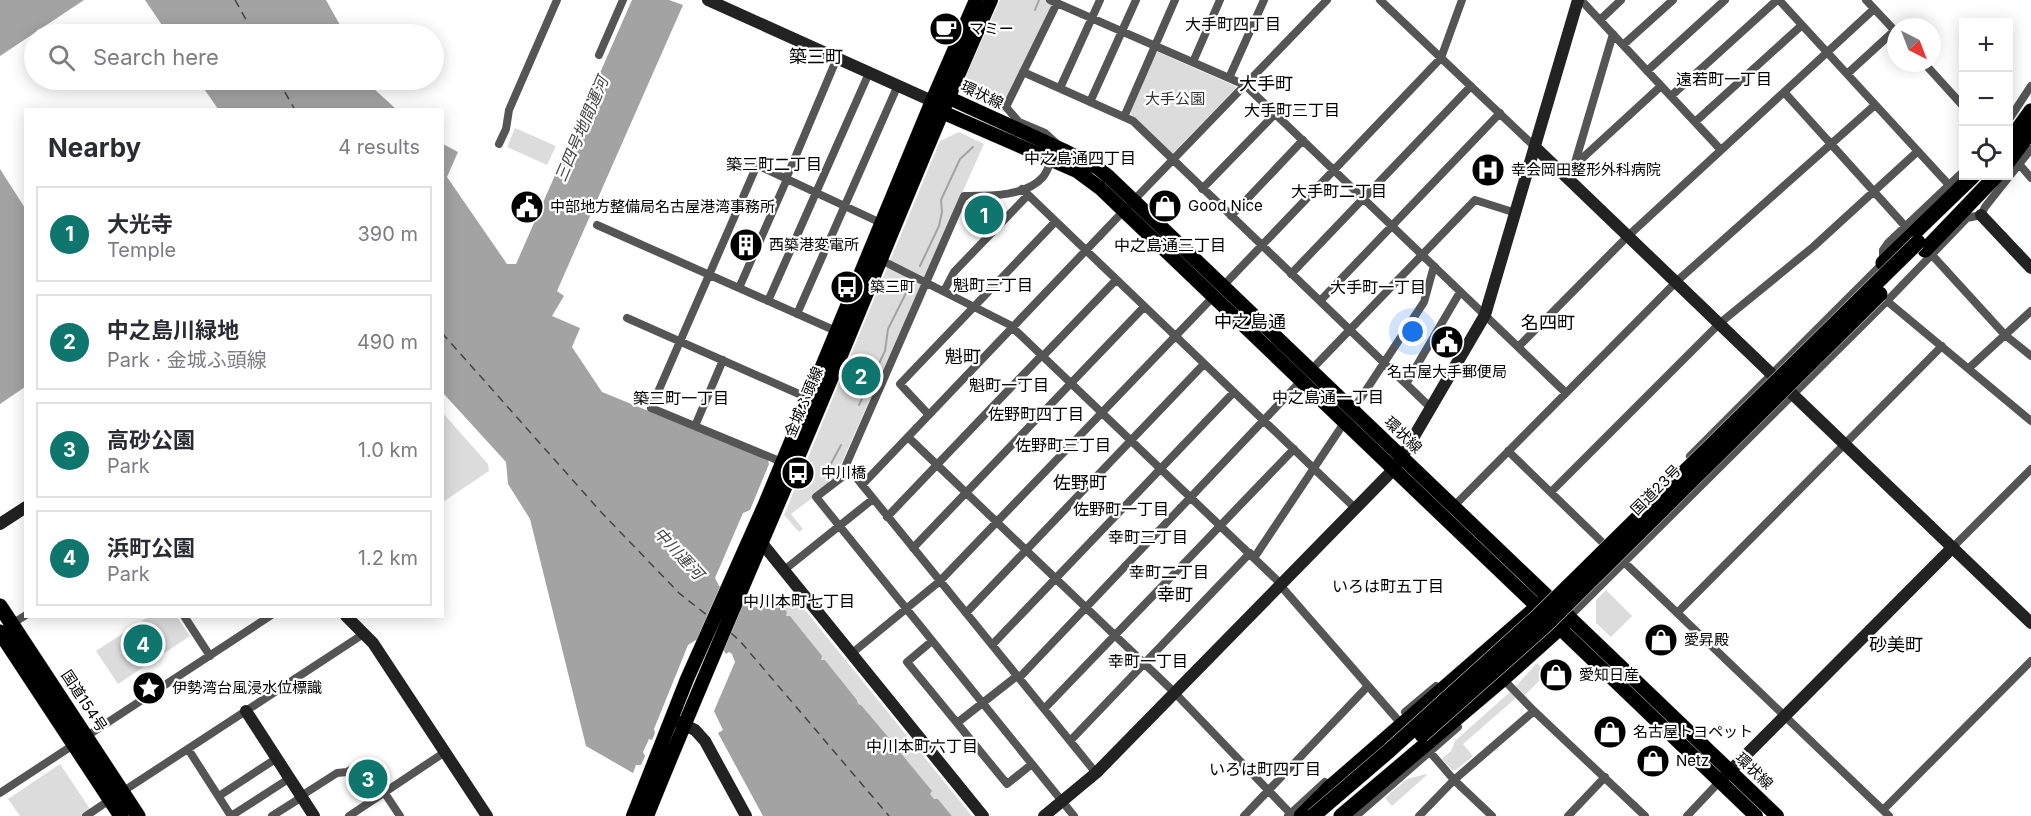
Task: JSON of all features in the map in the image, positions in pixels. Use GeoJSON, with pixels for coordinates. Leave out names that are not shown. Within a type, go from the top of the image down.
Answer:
{"type":"FeatureCollection","features":[{"type":"Feature","properties":{"kind":"highway"},"geometry":{"type":"LineString","coordinates":[[2013,161],[2019,137],[2031,111]]}},
{"type":"Feature","properties":{"kind":"highway"},"geometry":{"type":"LineString","coordinates":[[1882,263],[1969,180]]}},
{"type":"Feature","properties":{"kind":"highway","name":"国道23号"},"geometry":{"type":"LineString","coordinates":[[1313,816],[1390,750],[1538,616],[1967,212],[1979,180]]}},
{"type":"Feature","properties":{"kind":"highway","name":"国道23号"},"geometry":{"type":"LineString","coordinates":[[1328,816],[1546,625],[1967,212],[1993,180]]}},
{"type":"Feature","properties":{"kind":"highway"},"geometry":{"type":"LineString","coordinates":[[1967,212],[2000,180]]}},
{"type":"Feature","properties":{"kind":"highway"},"geometry":{"type":"LineString","coordinates":[[1293,815],[1328,789],[1543,603]]}},
{"type":"Feature","properties":{"kind":"highway","name":"国道154号"},"geometry":{"type":"LineString","coordinates":[[0,606],[6,628],[117,796],[138,816]]}},
{"type":"Feature","properties":{"kind":"highway"},"geometry":{"type":"LineString","coordinates":[[1341,816],[1503,679],[1565,622]]}},
{"type":"Feature","properties":{"kind":"highway","name":"国道154号"},"geometry":{"type":"LineString","coordinates":[[117,796],[121,816]]}},
{"type":"Feature","properties":{"kind":"main road","name":"金城ふ頭線"},"geometry":{"type":"LineString","coordinates":[[757,538],[782,462],[808,398],[976,0]]}},
{"type":"Feature","properties":{"kind":"main road","name":"金城ふ頭線"},"geometry":{"type":"LineString","coordinates":[[647,816],[678,721],[687,679],[746,563],[881,260],[947,97],[991,0]]}},
{"type":"Feature","properties":{"kind":"main road","name":"環状線"},"geometry":{"type":"LineString","coordinates":[[1543,603],[1454,506],[1223,285],[1129,205],[1077,171],[942,112],[932,101],[947,97],[1098,168],[1129,205],[1213,297],[1344,423],[1394,469],[1543,603],[1565,622],[1725,776],[1777,816]]}},
{"type":"Feature","properties":{"kind":"main road","name":"金城ふ頭線"},"geometry":{"type":"LineString","coordinates":[[633,816],[678,721],[700,687],[746,563]]}},
{"type":"Feature","properties":{"kind":"main road","name":"環状線"},"geometry":{"type":"LineString","coordinates":[[1725,776],[1756,816]]}},
{"type":"Feature","properties":{"kind":"street"},"geometry":{"type":"LineString","coordinates":[[499,144],[506,129],[509,110],[557,0]]}},
{"type":"Feature","properties":{"kind":"street"},"geometry":{"type":"LineString","coordinates":[[599,55],[623,0]]}},
{"type":"Feature","properties":{"kind":"street"},"geometry":{"type":"LineString","coordinates":[[708,0],[932,101]]}},
{"type":"Feature","properties":{"kind":"street"},"geometry":{"type":"LineString","coordinates":[[1060,88],[1100,0]]}},
{"type":"Feature","properties":{"kind":"street"},"geometry":{"type":"LineString","coordinates":[[1090,102],[1136,0]]}},
{"type":"Feature","properties":{"kind":"street"},"geometry":{"type":"LineString","coordinates":[[1124,117],[1175,0]]}},
{"type":"Feature","properties":{"kind":"street"},"geometry":{"type":"LineString","coordinates":[[1193,62],[1220,0]]}},
{"type":"Feature","properties":{"kind":"street"},"geometry":{"type":"LineString","coordinates":[[1229,78],[1264,0]]}},
{"type":"Feature","properties":{"kind":"street"},"geometry":{"type":"LineString","coordinates":[[862,485],[1327,0]]}},
{"type":"Feature","properties":{"kind":"street"},"geometry":{"type":"LineString","coordinates":[[1380,0],[1535,147],[1569,170],[1628,236],[2031,622]]}},
{"type":"Feature","properties":{"kind":"street"},"geometry":{"type":"LineString","coordinates":[[1223,285],[1441,58],[1462,0]]}},
{"type":"Feature","properties":{"kind":"street"},"geometry":{"type":"LineString","coordinates":[[1044,816],[1096,773],[1394,469],[1402,457],[1485,315],[1580,0],[1721,150]]}},
{"type":"Feature","properties":{"kind":"street"},"geometry":{"type":"LineString","coordinates":[[1600,20],[1621,0]]}},
{"type":"Feature","properties":{"kind":"street"},"geometry":{"type":"LineString","coordinates":[[1623,45],[1673,0]]}},
{"type":"Feature","properties":{"kind":"street"},"geometry":{"type":"LineString","coordinates":[[1647,71],[1725,0]]}},
{"type":"Feature","properties":{"kind":"street"},"geometry":{"type":"LineString","coordinates":[[1671,96],[1778,0],[1949,185]]}},
{"type":"Feature","properties":{"kind":"street"},"geometry":{"type":"LineString","coordinates":[[1866,0],[1887,23]]}},
{"type":"Feature","properties":{"kind":"street"},"geometry":{"type":"LineString","coordinates":[[1063,150],[1045,133],[1019,122],[1006,107],[1055,2],[1245,85],[1566,393]]}},
{"type":"Feature","properties":{"kind":"street"},"geometry":{"type":"LineString","coordinates":[[1518,347],[1628,236],[1874,9]]}},
{"type":"Feature","properties":{"kind":"street"},"geometry":{"type":"LineString","coordinates":[[1695,122],[1802,26]]}},
{"type":"Feature","properties":{"kind":"street"},"geometry":{"type":"LineString","coordinates":[[1569,170],[1613,33]]}},
{"type":"Feature","properties":{"kind":"street"},"geometry":{"type":"LineString","coordinates":[[1847,74],[1887,39]]}},
{"type":"Feature","properties":{"kind":"street"},"geometry":{"type":"LineString","coordinates":[[739,288],[837,58]]}},
{"type":"Feature","properties":{"kind":"street"},"geometry":{"type":"LineString","coordinates":[[1023,72],[1133,121],[1431,408]]}},
{"type":"Feature","properties":{"kind":"street"},"geometry":{"type":"LineString","coordinates":[[1932,72],[1959,102]]}},
{"type":"Feature","properties":{"kind":"street"},"geometry":{"type":"LineString","coordinates":[[768,301],[869,73]]}},
{"type":"Feature","properties":{"kind":"street"},"geometry":{"type":"LineString","coordinates":[[797,314],[898,86]]}},
{"type":"Feature","properties":{"kind":"street"},"geometry":{"type":"LineString","coordinates":[[1291,274],[1471,86]]}},
{"type":"Feature","properties":{"kind":"street"},"geometry":{"type":"LineString","coordinates":[[1569,170],[1661,86]]}},
{"type":"Feature","properties":{"kind":"street"},"geometry":{"type":"LineString","coordinates":[[2019,137],[2031,86]]}},
{"type":"Feature","properties":{"kind":"street"},"geometry":{"type":"LineString","coordinates":[[1784,92],[1905,226]]}},
{"type":"Feature","properties":{"kind":"street"},"geometry":{"type":"LineString","coordinates":[[1454,506],[1677,281],[1875,105]]}},
{"type":"Feature","properties":{"kind":"street"},"geometry":{"type":"LineString","coordinates":[[1320,302],[1500,113]]}},
{"type":"Feature","properties":{"kind":"street"},"geometry":{"type":"LineString","coordinates":[[1202,189],[1275,114]]}},
{"type":"Feature","properties":{"kind":"street"},"geometry":{"type":"LineString","coordinates":[[1231,216],[1303,140]]}},
{"type":"Feature","properties":{"kind":"street"},"geometry":{"type":"LineString","coordinates":[[1551,492],[1720,323],[1813,247],[1918,151]]}},
{"type":"Feature","properties":{"kind":"street"},"geometry":{"type":"LineString","coordinates":[[944,291],[954,272],[1025,192],[1043,176],[1052,160]]}},
{"type":"Feature","properties":{"kind":"street"},"geometry":{"type":"LineString","coordinates":[[782,462],[651,408],[757,165],[881,223]]}},
{"type":"Feature","properties":{"kind":"street"},"geometry":{"type":"LineString","coordinates":[[2013,166],[2031,178]]}},
{"type":"Feature","properties":{"kind":"street"},"geometry":{"type":"LineString","coordinates":[[1543,603],[1882,263],[1883,250],[1959,176]]}},
{"type":"Feature","properties":{"kind":"street"},"geometry":{"type":"LineString","coordinates":[[1565,622],[1887,301],[1932,255],[1967,212],[1985,207],[2002,180]]}},
{"type":"Feature","properties":{"kind":"street"},"geometry":{"type":"LineString","coordinates":[[1025,192],[1355,508]]}},
{"type":"Feature","properties":{"kind":"street"},"geometry":{"type":"LineString","coordinates":[[1025,192],[964,196],[846,465],[1096,773]]}},
{"type":"Feature","properties":{"kind":"street"},"geometry":{"type":"LineString","coordinates":[[1311,370],[1475,200],[1516,213]]}},
{"type":"Feature","properties":{"kind":"street"},"geometry":{"type":"LineString","coordinates":[[1967,212],[2031,268]]}},
{"type":"Feature","properties":{"kind":"street"},"geometry":{"type":"LineString","coordinates":[[900,384],[1055,222]]}},
{"type":"Feature","properties":{"kind":"street"},"geometry":{"type":"LineString","coordinates":[[597,225],[836,331]]}},
{"type":"Feature","properties":{"kind":"street"},"geometry":{"type":"LineString","coordinates":[[1932,255],[2005,335],[2031,356]]}},
{"type":"Feature","properties":{"kind":"street"},"geometry":{"type":"LineString","coordinates":[[881,260],[1013,327],[1280,584],[1397,719]]}},
{"type":"Feature","properties":{"kind":"street"},"geometry":{"type":"LineString","coordinates":[[1353,410],[1424,302],[1434,266]]}},
{"type":"Feature","properties":{"kind":"street"},"geometry":{"type":"LineString","coordinates":[[887,517],[1116,280]]}},
{"type":"Feature","properties":{"kind":"street"},"geometry":{"type":"LineString","coordinates":[[1406,384],[1460,292]]}},
{"type":"Feature","properties":{"kind":"street"},"geometry":{"type":"LineString","coordinates":[[851,654],[940,581],[1213,297]]}},
{"type":"Feature","properties":{"kind":"street"},"geometry":{"type":"LineString","coordinates":[[1887,301],[2031,421]]}},
{"type":"Feature","properties":{"kind":"street"},"geometry":{"type":"LineString","coordinates":[[913,548],[1144,307]]}},
{"type":"Feature","properties":{"kind":"street"},"geometry":{"type":"LineString","coordinates":[[1969,368],[2031,311]]}},
{"type":"Feature","properties":{"kind":"street"},"geometry":{"type":"LineString","coordinates":[[627,318],[808,398]]}},
{"type":"Feature","properties":{"kind":"street"},"geometry":{"type":"LineString","coordinates":[[1677,613],[1942,346]]}},
{"type":"Feature","properties":{"kind":"street"},"geometry":{"type":"LineString","coordinates":[[695,426],[723,360]]}},
{"type":"Feature","properties":{"kind":"street"},"geometry":{"type":"LineString","coordinates":[[966,613],[1204,364]]}},
{"type":"Feature","properties":{"kind":"street"},"geometry":{"type":"LineString","coordinates":[[884,378],[900,384],[929,415]]}},
{"type":"Feature","properties":{"kind":"street"},"geometry":{"type":"LineString","coordinates":[[957,723],[1018,677],[1301,381]]}},
{"type":"Feature","properties":{"kind":"street"},"geometry":{"type":"LineString","coordinates":[[992,645],[1234,392]]}},
{"type":"Feature","properties":{"kind":"street"},"geometry":{"type":"LineString","coordinates":[[1070,741],[1252,556],[1344,423]]}},
{"type":"Feature","properties":{"kind":"street"},"geometry":{"type":"LineString","coordinates":[[908,437],[1145,663],[1293,815],[1426,693],[1479,657]]}},
{"type":"Feature","properties":{"kind":"street"},"geometry":{"type":"LineString","coordinates":[[1044,709],[1294,449]]}},
{"type":"Feature","properties":{"kind":"street"},"geometry":{"type":"LineString","coordinates":[[1508,451],[1604,543]]}},
{"type":"Feature","properties":{"kind":"street"},"geometry":{"type":"LineString","coordinates":[[1688,816],[1725,776],[2031,469]]}},
{"type":"Feature","properties":{"kind":"street"},"geometry":{"type":"LineString","coordinates":[[850,471],[816,497],[1074,816]]}},
{"type":"Feature","properties":{"kind":"street"},"geometry":{"type":"LineString","coordinates":[[783,571],[873,499]]}},
{"type":"Feature","properties":{"kind":"street"},"geometry":{"type":"LineString","coordinates":[[0,524],[24,508]]}},
{"type":"Feature","properties":{"kind":"street"},"geometry":{"type":"LineString","coordinates":[[757,538],[983,816]]}},
{"type":"Feature","properties":{"kind":"street"},"geometry":{"type":"LineString","coordinates":[[1624,562],[1886,813],[2031,661]]}},
{"type":"Feature","properties":{"kind":"street"},"geometry":{"type":"LineString","coordinates":[[6,628],[24,616]]}},
{"type":"Feature","properties":{"kind":"street"},"geometry":{"type":"LineString","coordinates":[[185,618],[210,656]]}},
{"type":"Feature","properties":{"kind":"street"},"geometry":{"type":"LineString","coordinates":[[0,793],[267,618]]}},
{"type":"Feature","properties":{"kind":"street"},"geometry":{"type":"LineString","coordinates":[[348,618],[365,633],[487,816]]}},
{"type":"Feature","properties":{"kind":"street"},"geometry":{"type":"LineString","coordinates":[[86,816],[365,633]]}},
{"type":"Feature","properties":{"kind":"street"},"geometry":{"type":"LineString","coordinates":[[932,641],[907,662],[1007,784],[1032,764]]}},
{"type":"Feature","properties":{"kind":"street"},"geometry":{"type":"LineString","coordinates":[[1356,816],[1497,692],[1503,679],[1645,816]]}},
{"type":"Feature","properties":{"kind":"street"},"geometry":{"type":"LineString","coordinates":[[1244,816],[1368,686]]}},
{"type":"Feature","properties":{"kind":"street"},"geometry":{"type":"LineString","coordinates":[[246,711],[314,816]]}},
{"type":"Feature","properties":{"kind":"street"},"geometry":{"type":"LineString","coordinates":[[1419,816],[1454,780],[1534,711]]}},
{"type":"Feature","properties":{"kind":"street"},"geometry":{"type":"LineString","coordinates":[[678,721],[695,730],[705,741],[746,816]]}},
{"type":"Feature","properties":{"kind":"street"},"geometry":{"type":"LineString","coordinates":[[188,749],[231,816],[290,778]]}},
{"type":"Feature","properties":{"kind":"street"},"geometry":{"type":"LineString","coordinates":[[349,816],[445,752]]}},
{"type":"Feature","properties":{"kind":"street"},"geometry":{"type":"LineString","coordinates":[[1430,752],[1454,780],[1492,816]]}},
{"type":"Feature","properties":{"kind":"street"},"geometry":{"type":"LineString","coordinates":[[219,796],[277,758]]}},
{"type":"Feature","properties":{"kind":"street"},"geometry":{"type":"LineString","coordinates":[[272,816],[337,773],[347,772],[364,762],[400,816]]}},
{"type":"Feature","properties":{"kind":"street"},"geometry":{"type":"LineString","coordinates":[[1568,816],[1605,777]]}},
{"type":"Feature","properties":{"kind":"green space"},"geometry":{"type":"Polygon","coordinates":[[[1000,0],[1057,0],[1006,113],[974,98],[966,76],[1000,0]]]}},
{"type":"Feature","properties":{"kind":"green space","name":"大手公園"},"geometry":{"type":"Polygon","coordinates":[[[1158,52],[1236,88],[1170,154],[1130,113],[1155,54],[1158,52]]]}},
{"type":"Feature","properties":{"kind":"green space"},"geometry":{"type":"Polygon","coordinates":[[[515,128],[556,146],[547,165],[507,147],[515,128]]]}},
{"type":"Feature","properties":{"kind":"green space"},"geometry":{"type":"Polygon","coordinates":[[[959,132],[984,144],[841,464],[847,472],[791,514],[803,529],[799,532],[784,515],[940,141],[959,132]]]}},
{"type":"Feature","properties":{"kind":"green space"},"geometry":{"type":"Polygon","coordinates":[[[444,414],[488,464],[489,471],[444,501],[444,414]]]}},
{"type":"Feature","properties":{"kind":"green space"},"geometry":{"type":"Polygon","coordinates":[[[1606,590],[1632,616],[1611,637],[1596,623],[1596,600],[1606,590]]]}},
{"type":"Feature","properties":{"kind":"green space"},"geometry":{"type":"Polygon","coordinates":[[[792,594],[972,816],[952,816],[938,799],[934,799],[825,660],[821,660],[821,656],[779,605],[792,594]]]}},
{"type":"Feature","properties":{"kind":"green space"},"geometry":{"type":"Polygon","coordinates":[[[146,618],[178,618],[190,636],[118,684],[96,651],[146,618]]]}},
{"type":"Feature","properties":{"kind":"green space"},"geometry":{"type":"Polygon","coordinates":[[[1537,663],[1547,673],[1525,695],[1516,686],[1537,663]]]}},
{"type":"Feature","properties":{"kind":"green space"},"geometry":{"type":"Polygon","coordinates":[[[1510,692],[1516,698],[1463,744],[1473,756],[1456,770],[1452,770],[1442,759],[1451,751],[1455,741],[1510,692]]]}},
{"type":"Feature","properties":{"kind":"green space"},"geometry":{"type":"Polygon","coordinates":[[[60,764],[90,809],[80,816],[20,816],[8,799],[60,764]]]}},
{"type":"Feature","properties":{"kind":"green space"},"geometry":{"type":"Polygon","coordinates":[[[1426,774],[1392,806],[1385,798],[1407,779],[1426,774]]]}},
{"type":"Feature","properties":{"kind":"water"},"geometry":{"type":"Polygon","coordinates":[[[0,0],[84,0],[48,24],[24,24],[24,40],[0,56],[0,0]]]}},
{"type":"Feature","properties":{"kind":"water"},"geometry":{"type":"Polygon","coordinates":[[[145,0],[326,0],[339,24],[161,24],[145,0]]]}},
{"type":"Feature","properties":{"kind":"water"},"geometry":{"type":"Polygon","coordinates":[[[632,0],[669,0],[683,5],[557,291],[564,296],[552,316],[580,328],[572,347],[602,392],[768,460],[769,464],[750,510],[743,513],[715,578],[719,586],[749,599],[751,596],[753,607],[781,605],[787,612],[786,616],[790,616],[822,656],[821,660],[825,660],[858,704],[894,744],[892,747],[896,752],[899,751],[932,791],[930,794],[934,799],[938,799],[952,816],[763,816],[718,733],[723,730],[714,711],[735,662],[732,654],[729,652],[726,654],[724,651],[696,640],[688,645],[654,729],[652,740],[649,739],[643,752],[645,756],[641,765],[636,765],[633,773],[586,746],[530,519],[508,484],[506,462],[444,394],[444,145],[458,152],[447,177],[507,264],[516,264],[632,0]]]}},
{"type":"Feature","properties":{"kind":"water"},"geometry":{"type":"Polygon","coordinates":[[[205,90],[375,90],[395,108],[217,108],[205,90]]]}},
{"type":"Feature","properties":{"kind":"water"},"geometry":{"type":"Polygon","coordinates":[[[0,169],[24,206],[24,388],[0,404],[0,169]]]}},
{"type":"Feature","properties":{"kind":"waterway"},"geometry":{"type":"LineString","coordinates":[[1035,10],[1039,0]]}},
{"type":"Feature","properties":{"kind":"waterway"},"geometry":{"type":"LineString","coordinates":[[920,266],[939,226],[942,212],[941,200],[960,159],[973,147]]}},
{"type":"Feature","properties":{"kind":"waterway"},"geometry":{"type":"LineString","coordinates":[[859,405],[885,351],[888,329],[908,289]]}},
{"type":"Feature","properties":{"kind":"waterway"},"geometry":{"type":"LineString","coordinates":[[826,473],[841,445]]}},
{"type":"Feature","properties":{"kind":"ferry route"},"geometry":{"type":"LineString","coordinates":[[235,0],[248,24]]}},
{"type":"Feature","properties":{"kind":"ferry route"},"geometry":{"type":"LineString","coordinates":[[284,90],[294,108]]}},
{"type":"Feature","properties":{"kind":"ferry route"},"geometry":{"type":"LineString","coordinates":[[444,335],[601,512],[679,593],[708,616]]}},
{"type":"Feature","properties":{"kind":"ferry route"},"geometry":{"type":"LineString","coordinates":[[731,633],[889,816]]}},
{"type":"Feature","properties":{"kind":"place","name":"マミー"},"geometry":{"type":"Point","coordinates":[946,29]}},
{"type":"Feature","properties":{"kind":"place","name":"幸会岡田整形外科病院"},"geometry":{"type":"Point","coordinates":[1488,170]}},
{"type":"Feature","properties":{"kind":"place","name":"Good Nice"},"geometry":{"type":"Point","coordinates":[1165,206]}},
{"type":"Feature","properties":{"kind":"place","name":"中部地方整備局名古屋港湾事務所"},"geometry":{"type":"Point","coordinates":[527,207]}},
{"type":"Feature","properties":{"kind":"place","name":"大光寺"},"geometry":{"type":"Point","coordinates":[984,215]}},
{"type":"Feature","properties":{"kind":"place","name":"西築港変電所"},"geometry":{"type":"Point","coordinates":[746,245]}},
{"type":"Feature","properties":{"kind":"place","name":"築三町"},"geometry":{"type":"Point","coordinates":[847,287]}},
{"type":"Feature","properties":{"kind":"place","name":"名古屋大手郵便局"},"geometry":{"type":"Point","coordinates":[1447,342]}},
{"type":"Feature","properties":{"kind":"place","name":"中之島川緑地"},"geometry":{"type":"Point","coordinates":[861,376]}},
{"type":"Feature","properties":{"kind":"place","name":"中川橋"},"geometry":{"type":"Point","coordinates":[798,473]}},
{"type":"Feature","properties":{"kind":"place","name":"愛昇殿"},"geometry":{"type":"Point","coordinates":[1661,640]}},
{"type":"Feature","properties":{"kind":"place","name":"浜町公園"},"geometry":{"type":"Point","coordinates":[143,644]}},
{"type":"Feature","properties":{"kind":"place","name":"愛知日産"},"geometry":{"type":"Point","coordinates":[1556,675]}},
{"type":"Feature","properties":{"kind":"place","name":"伊勢湾台風浸水位標識"},"geometry":{"type":"Point","coordinates":[149,688]}},
{"type":"Feature","properties":{"kind":"place","name":"名古屋トヨペット"},"geometry":{"type":"Point","coordinates":[1610,732]}},
{"type":"Feature","properties":{"kind":"place","name":"Netz"},"geometry":{"type":"Point","coordinates":[1653,761]}},
{"type":"Feature","properties":{"kind":"place","name":"高砂公園"},"geometry":{"type":"Point","coordinates":[368,779]}},
{"type":"Feature","properties":{"kind":"district","name":"大手町四丁目"},"geometry":{"type":"Point","coordinates":[1233,24]}},
{"type":"Feature","properties":{"kind":"district","name":"築三町"},"geometry":{"type":"Point","coordinates":[816,57]}},
{"type":"Feature","properties":{"kind":"district","name":"遠若町一丁目"},"geometry":{"type":"Point","coordinates":[1724,79]}},
{"type":"Feature","properties":{"kind":"district","name":"大手町"},"geometry":{"type":"Point","coordinates":[1266,84]}},
{"type":"Feature","properties":{"kind":"district","name":"大手町三丁目"},"geometry":{"type":"Point","coordinates":[1292,110]}},
{"type":"Feature","properties":{"kind":"district","name":"中之島通四丁目"},"geometry":{"type":"Point","coordinates":[1080,158]}},
{"type":"Feature","properties":{"kind":"district","name":"築三町二丁目"},"geometry":{"type":"Point","coordinates":[774,164]}},
{"type":"Feature","properties":{"kind":"district","name":"大手町二丁目"},"geometry":{"type":"Point","coordinates":[1339,191]}},
{"type":"Feature","properties":{"kind":"district","name":"中之島通三丁目"},"geometry":{"type":"Point","coordinates":[1170,245]}},
{"type":"Feature","properties":{"kind":"district","name":"魁町三丁目"},"geometry":{"type":"Point","coordinates":[993,285]}},
{"type":"Feature","properties":{"kind":"district","name":"大手町一丁目"},"geometry":{"type":"Point","coordinates":[1378,287]}},
{"type":"Feature","properties":{"kind":"district","name":"中之島通"},"geometry":{"type":"Point","coordinates":[1250,322]}},
{"type":"Feature","properties":{"kind":"district","name":"名四町"},"geometry":{"type":"Point","coordinates":[1548,323]}},
{"type":"Feature","properties":{"kind":"district","name":"魁町"},"geometry":{"type":"Point","coordinates":[963,357]}},
{"type":"Feature","properties":{"kind":"district","name":"魁町一丁目"},"geometry":{"type":"Point","coordinates":[1009,385]}},
{"type":"Feature","properties":{"kind":"district","name":"中之島通一丁目"},"geometry":{"type":"Point","coordinates":[1328,397]}},
{"type":"Feature","properties":{"kind":"district","name":"築三町一丁目"},"geometry":{"type":"Point","coordinates":[681,398]}},
{"type":"Feature","properties":{"kind":"district","name":"佐野町四丁目"},"geometry":{"type":"Point","coordinates":[1036,414]}},
{"type":"Feature","properties":{"kind":"district","name":"佐野町三丁目"},"geometry":{"type":"Point","coordinates":[1063,445]}},
{"type":"Feature","properties":{"kind":"district","name":"佐野町"},"geometry":{"type":"Point","coordinates":[1080,483]}},
{"type":"Feature","properties":{"kind":"district","name":"佐野町一丁目"},"geometry":{"type":"Point","coordinates":[1121,509]}},
{"type":"Feature","properties":{"kind":"district","name":"幸町三丁目"},"geometry":{"type":"Point","coordinates":[1148,537]}},
{"type":"Feature","properties":{"kind":"district","name":"幸町二丁目"},"geometry":{"type":"Point","coordinates":[1169,572]}},
{"type":"Feature","properties":{"kind":"district","name":"いろは町五丁目"},"geometry":{"type":"Point","coordinates":[1388,586]}},
{"type":"Feature","properties":{"kind":"district","name":"幸町"},"geometry":{"type":"Point","coordinates":[1175,595]}},
{"type":"Feature","properties":{"kind":"district","name":"中川本町七丁目"},"geometry":{"type":"Point","coordinates":[799,601]}},
{"type":"Feature","properties":{"kind":"district","name":"砂美町"},"geometry":{"type":"Point","coordinates":[1896,645]}},
{"type":"Feature","properties":{"kind":"district","name":"幸町一丁目"},"geometry":{"type":"Point","coordinates":[1148,661]}},
{"type":"Feature","properties":{"kind":"district","name":"中川本町六丁目"},"geometry":{"type":"Point","coordinates":[922,746]}},
{"type":"Feature","properties":{"kind":"district","name":"いろは町四丁目"},"geometry":{"type":"Point","coordinates":[1265,769]}},
{"type":"Feature","properties":{"kind":"water label","name":"三四号地間運河"},"geometry":{"type":"Point","coordinates":[581,129]}},
{"type":"Feature","properties":{"kind":"water label","name":"中川運河"},"geometry":{"type":"Point","coordinates":[679,553]}}]}
